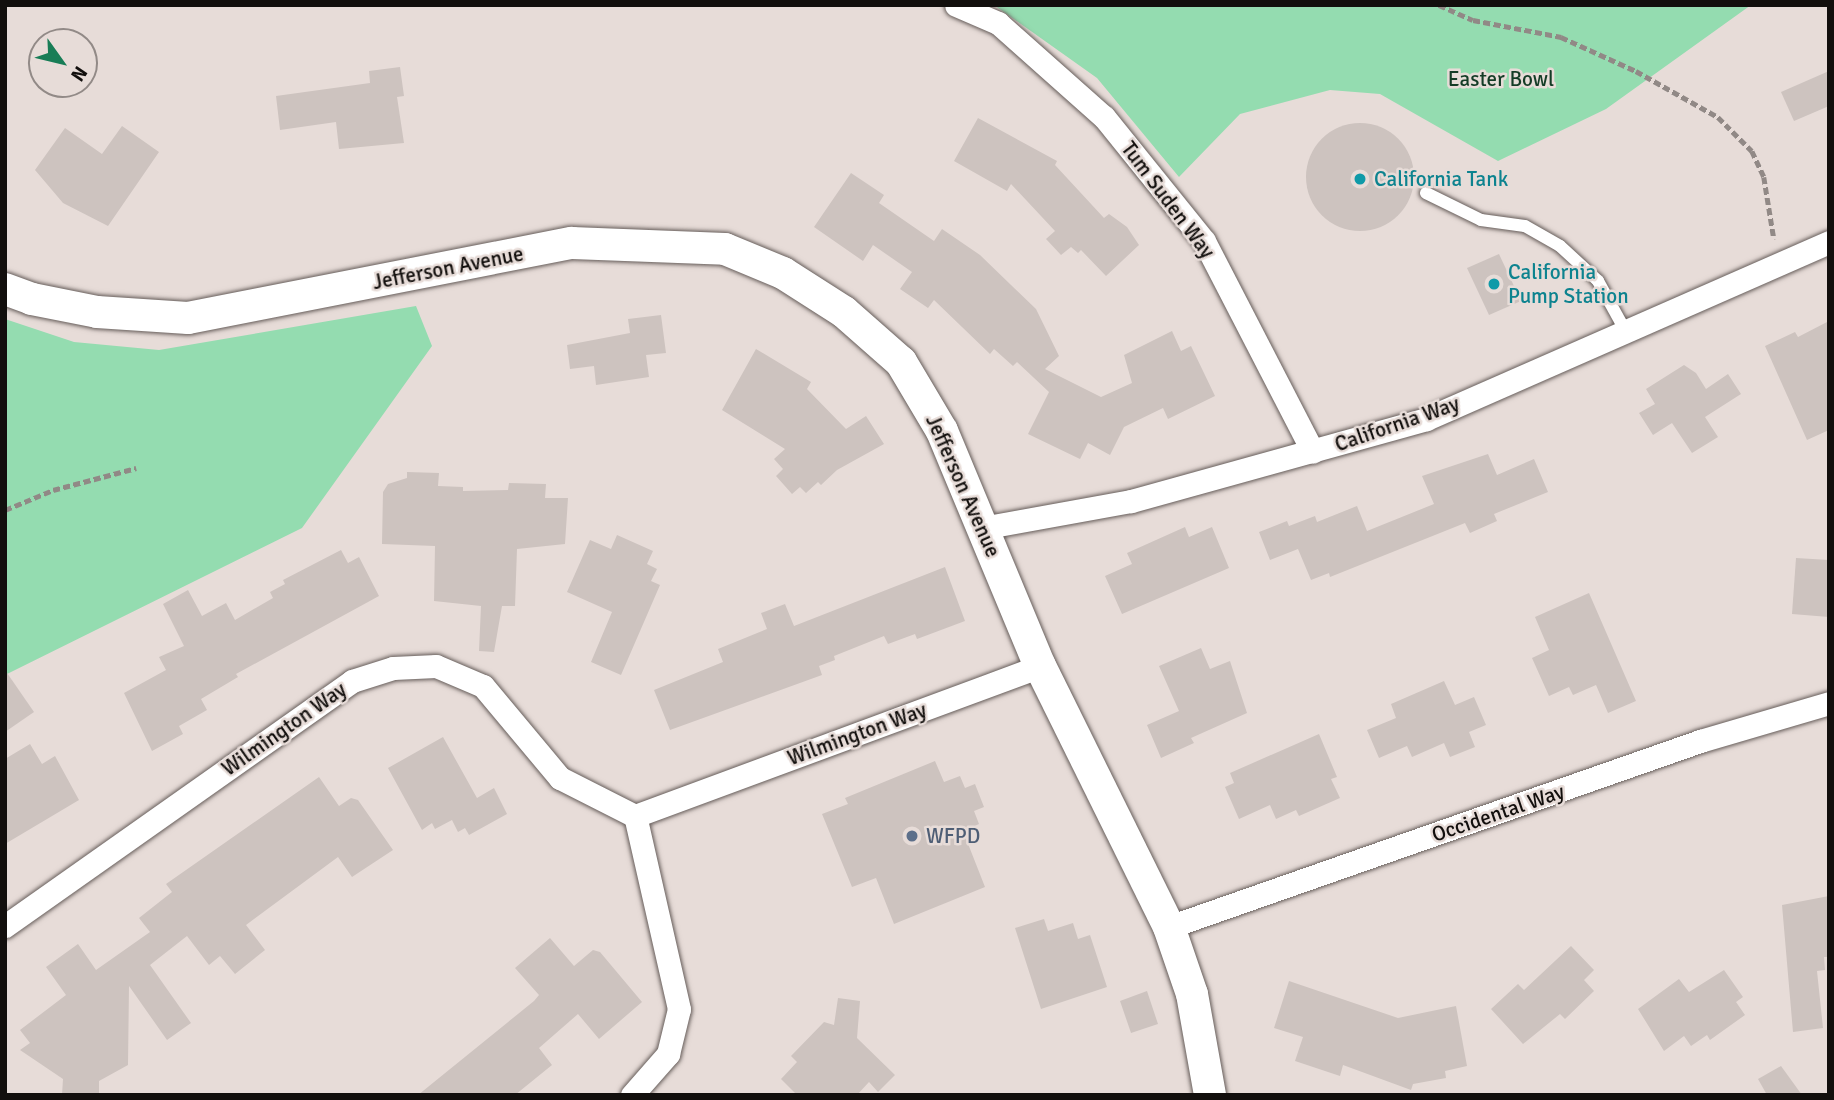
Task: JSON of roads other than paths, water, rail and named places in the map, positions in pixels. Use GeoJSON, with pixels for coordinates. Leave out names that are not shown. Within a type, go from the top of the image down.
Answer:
{"type":"FeatureCollection","features":[{"type":"Feature","properties":{"kind":"street","name":"Tum Suden Way"},"geometry":{"type":"LineString","coordinates":[[956,5],[998,23],[1104,117],[1196,231],[1313,452]]}},
{"type":"Feature","properties":{"kind":"street","name":"California Way"},"geometry":{"type":"LineString","coordinates":[[982,528],[1131,501],[1426,419],[1829,242]]}},
{"type":"Feature","properties":{"kind":"street","name":"Jefferson Avenue"},"geometry":{"type":"LineString","coordinates":[[5,289],[32,299],[97,312],[188,318],[572,243],[725,249],[793,279],[845,312],[901,362],[942,431],[1040,666],[1169,927],[1192,994],[1210,1095]]}},
{"type":"Feature","properties":{"kind":"street","name":"Wilmington Way"},"geometry":{"type":"LineString","coordinates":[[5,926],[352,681],[393,668],[436,666],[483,686],[560,778],[635,816],[1040,666]]}},
{"type":"Feature","properties":{"kind":"street","name":"Occidental Way"},"geometry":{"type":"LineString","coordinates":[[1169,927],[1700,741],[1829,703]]}},
{"type":"Feature","properties":{"kind":"street"},"geometry":{"type":"LineString","coordinates":[[632,1095],[668,1054],[679,1009],[635,816]]}},
{"type":"Feature","properties":{"kind":"lane"},"geometry":{"type":"LineString","coordinates":[[1426,193],[1481,220],[1525,226],[1560,246],[1598,281],[1625,330]]}},
{"type":"Feature","properties":{"kind":"place","name":"California Tank"},"geometry":{"type":"Point","coordinates":[1360,179]}},
{"type":"Feature","properties":{"kind":"place","name":"California Pump Station"},"geometry":{"type":"Point","coordinates":[1494,284]}},
{"type":"Feature","properties":{"kind":"place","name":"WFPD"},"geometry":{"type":"Point","coordinates":[912,836]}},
{"type":"Feature","properties":{"kind":"park label","name":"Easter Bowl"},"geometry":{"type":"Point","coordinates":[1501,79]}}]}
